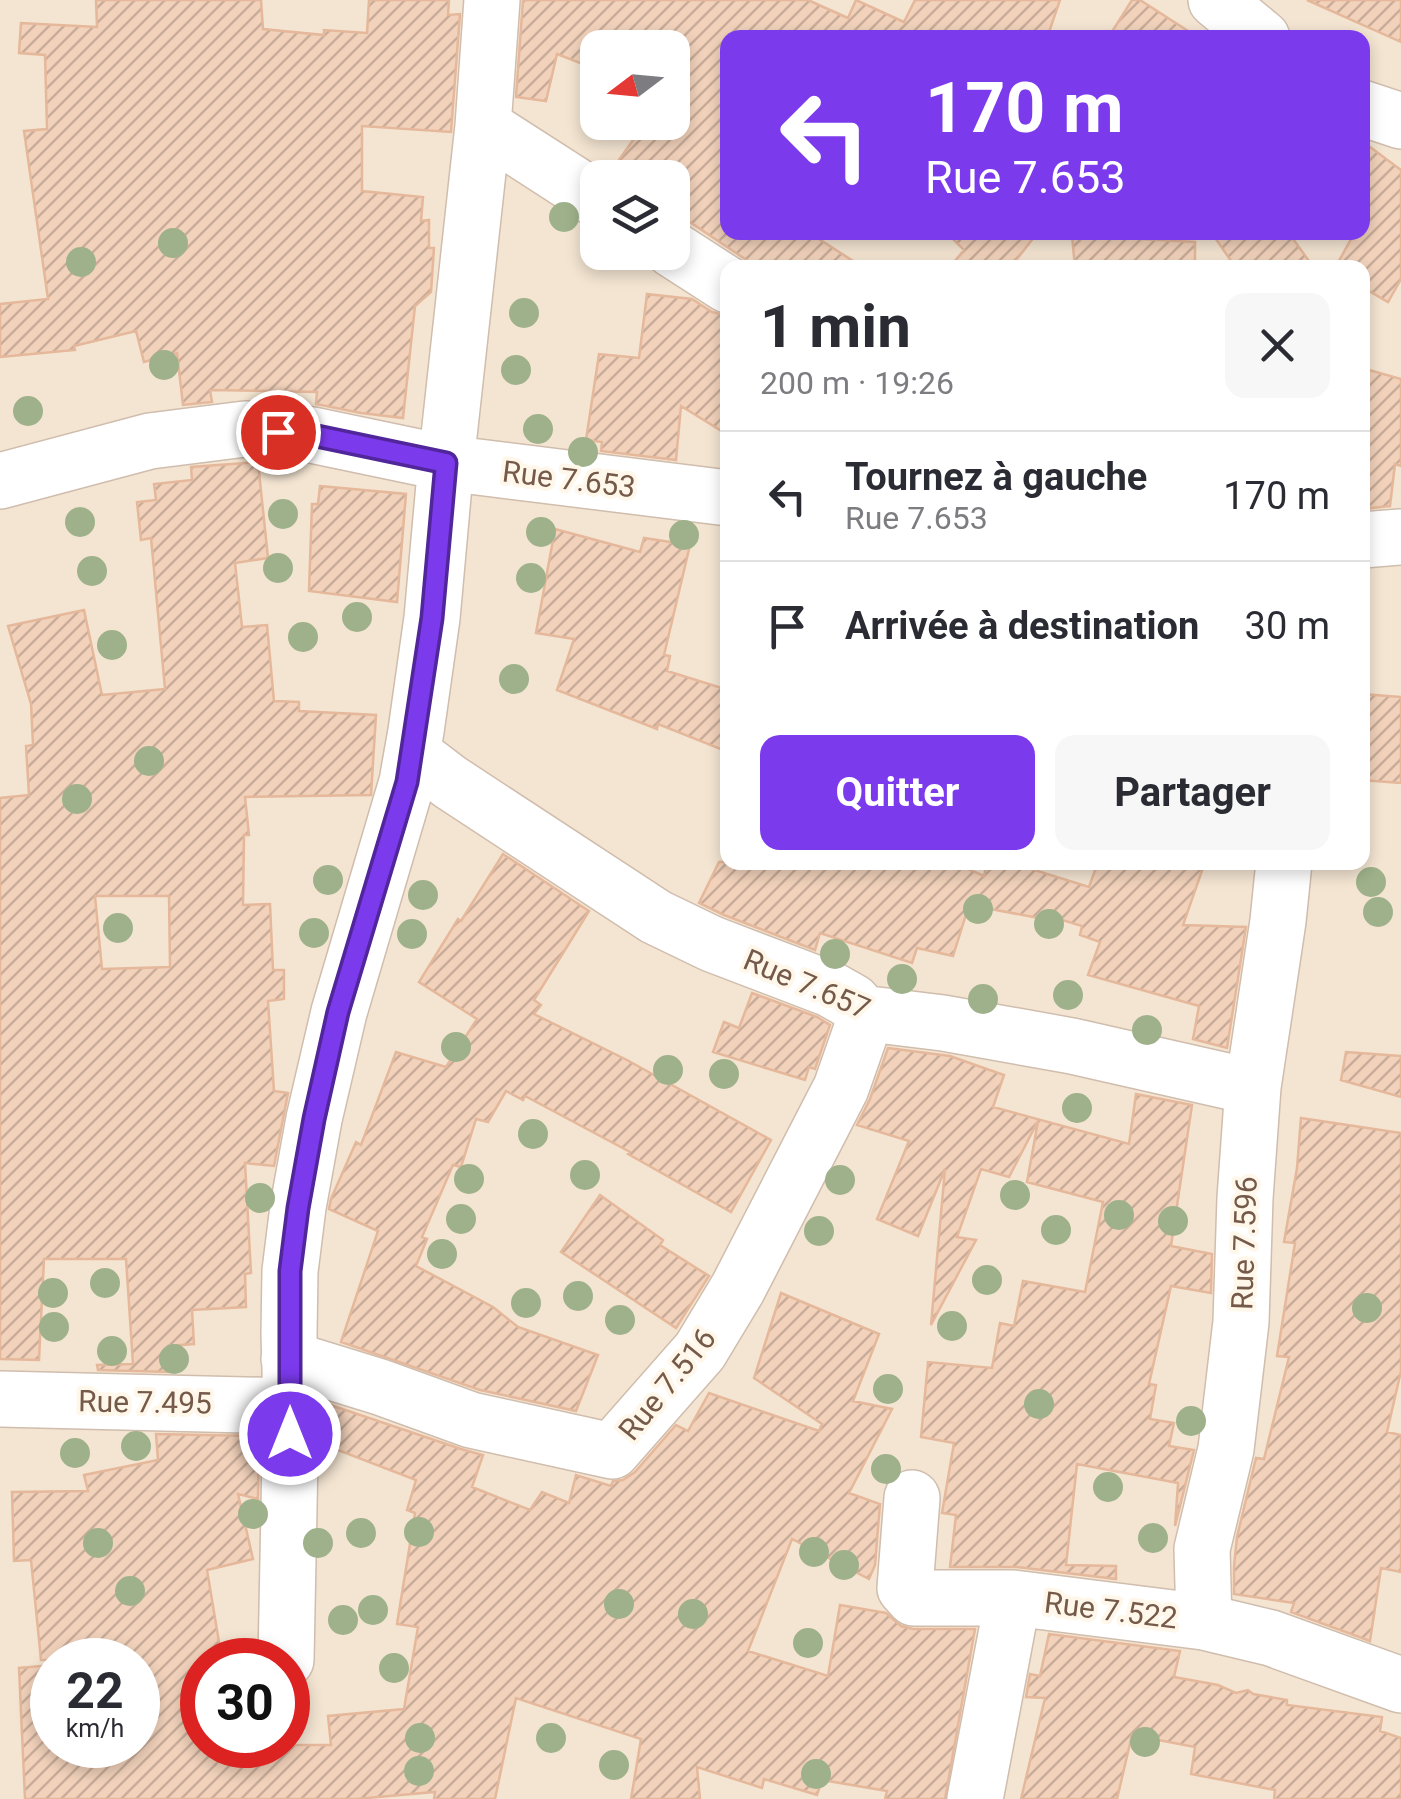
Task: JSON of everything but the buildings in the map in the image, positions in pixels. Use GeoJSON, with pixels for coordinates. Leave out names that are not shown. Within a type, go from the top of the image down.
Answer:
{"type":"FeatureCollection","features":[{"type":"Feature","properties":{"kind":"street"},"geometry":{"type":"LineString","coordinates":[[286,1638],[290,1271],[314,1119],[338,1012],[407,782],[412,753],[432,618],[483,126],[492,0]]}},
{"type":"Feature","properties":{"kind":"street"},"geometry":{"type":"LineString","coordinates":[[1216,0],[1252,30]]}},
{"type":"Feature","properties":{"kind":"street"},"geometry":{"type":"LineString","coordinates":[[1370,110],[1401,120]]}},
{"type":"Feature","properties":{"kind":"street"},"geometry":{"type":"LineString","coordinates":[[483,126],[580,188]]}},
{"type":"Feature","properties":{"kind":"street"},"geometry":{"type":"LineString","coordinates":[[690,261],[720,280]]}},
{"type":"Feature","properties":{"kind":"street","name":"Rue 7.653"},"geometry":{"type":"LineString","coordinates":[[0,481],[150,441],[245,428],[312,435],[446,463],[720,497]]}},
{"type":"Feature","properties":{"kind":"street"},"geometry":{"type":"LineString","coordinates":[[1370,540],[1401,538]]}},
{"type":"Feature","properties":{"kind":"street","name":"Rue 7.657"},"geometry":{"type":"LineString","coordinates":[[412,753],[463,791],[656,917],[712,944],[830,989],[853,1002],[862,1014],[943,1023],[1072,1046],[1253,1088]]}},
{"type":"Feature","properties":{"kind":"street","name":"Rue 7.596"},"geometry":{"type":"LineString","coordinates":[[1204,1622],[1202,1549],[1226,1449],[1241,1322],[1253,1088],[1283,870]]}},
{"type":"Feature","properties":{"kind":"street","name":"Rue 7.516"},"geometry":{"type":"LineString","coordinates":[[290,1382],[380,1387],[470,1420],[612,1451],[700,1351],[738,1288],[841,1088],[862,1028],[862,1014]]}},
{"type":"Feature","properties":{"kind":"street","name":"Rue 7.495"},"geometry":{"type":"LineString","coordinates":[[0,1400],[290,1382]]}},
{"type":"Feature","properties":{"kind":"street","name":"Rue 7.522"},"geometry":{"type":"LineString","coordinates":[[912,1498],[905,1588],[914,1598],[1013,1598],[1204,1622],[1271,1638],[1401,1684]]}},
{"type":"Feature","properties":{"kind":"street"},"geometry":{"type":"LineString","coordinates":[[975,1799],[1013,1598]]}},
{"type":"Feature","properties":{"kind":"shaded area"},"geometry":{"type":"Polygon","coordinates":[[[0,0],[1401,0],[1401,1799],[0,1799],[0,0]]]}},
{"type":"Feature","properties":{"kind":"route"},"geometry":{"type":"LineString","coordinates":[[278,432],[312,435],[446,463],[432,618],[407,782],[338,1012],[298,1208],[290,1271],[290,1434]]}}]}
